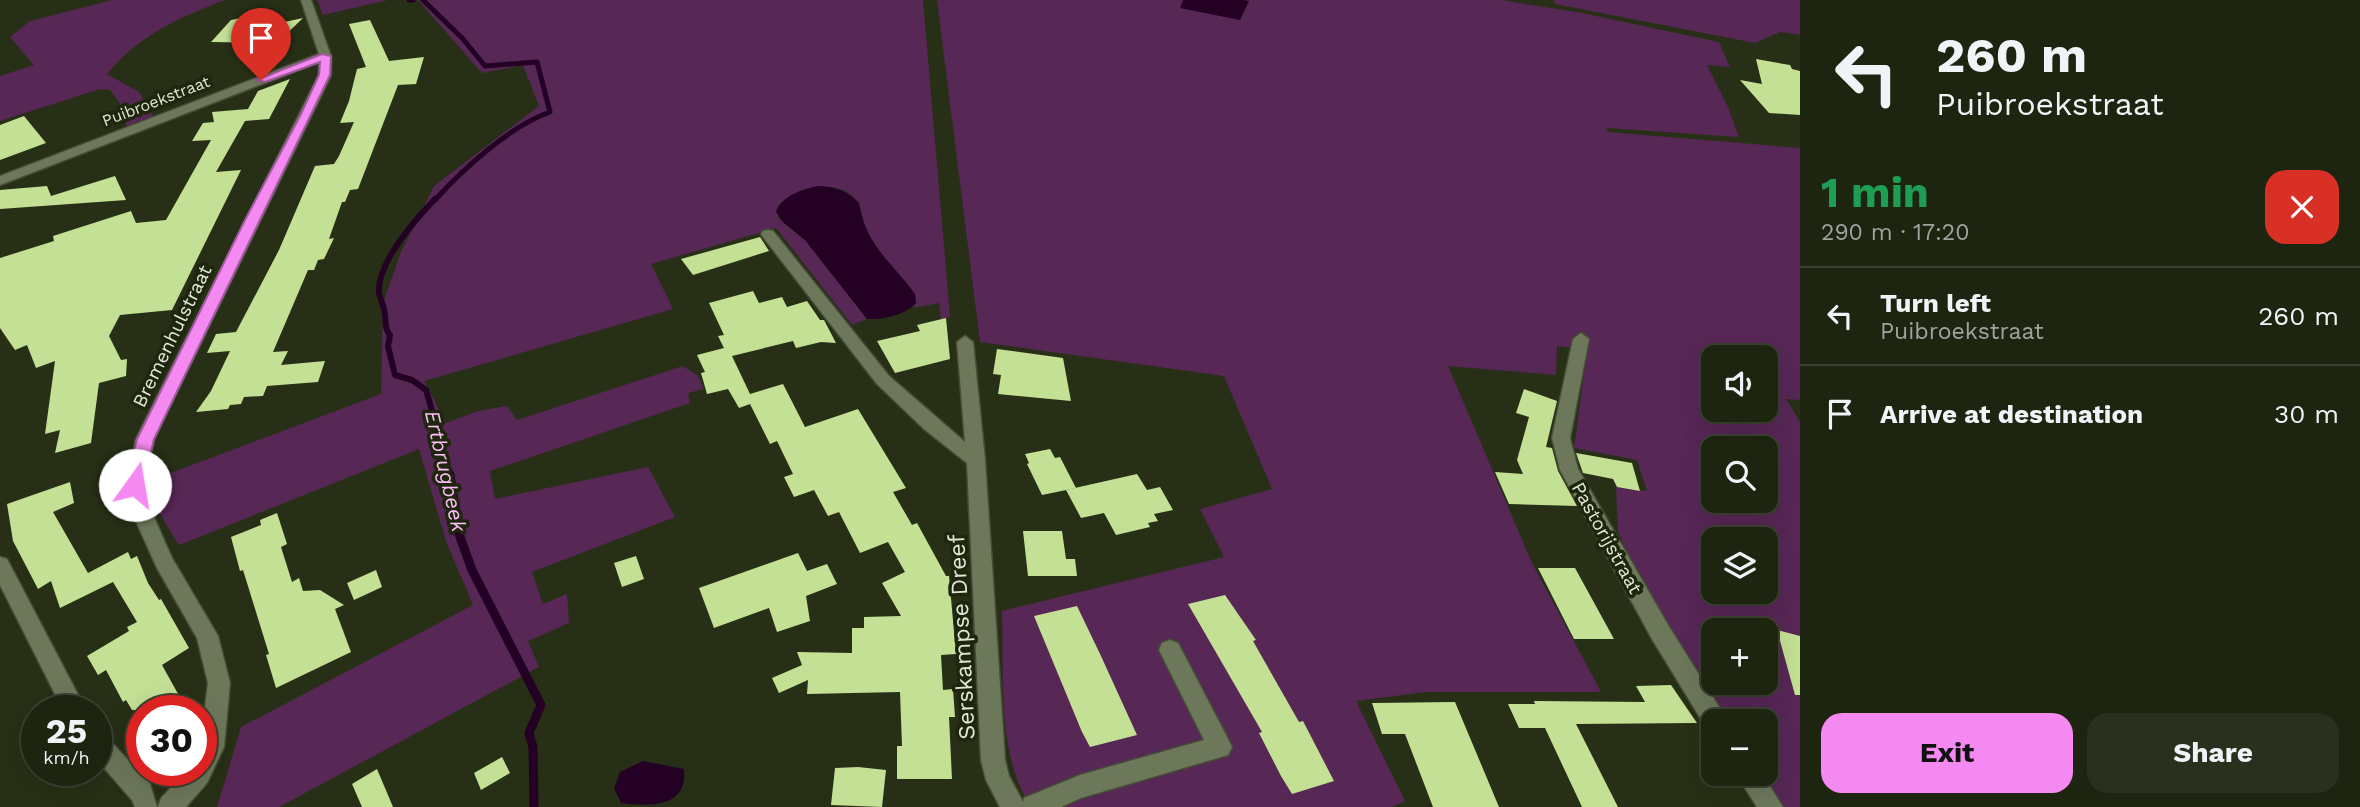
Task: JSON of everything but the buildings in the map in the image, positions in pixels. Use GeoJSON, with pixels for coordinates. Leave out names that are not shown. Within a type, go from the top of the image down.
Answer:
{"type":"FeatureCollection","features":[{"type":"Feature","properties":{"kind":"street"},"geometry":{"type":"LineString","coordinates":[[306,0],[325,56]]}},
{"type":"Feature","properties":{"kind":"street","name":"Puibroekstraat"},"geometry":{"type":"LineString","coordinates":[[0,181],[325,56]]}},
{"type":"Feature","properties":{"kind":"street","name":"Bremenhulstraat"},"geometry":{"type":"LineString","coordinates":[[157,806],[199,775],[212,747],[219,683],[206,636],[163,562],[139,506],[135,485],[145,439],[325,75],[325,56]]}},
{"type":"Feature","properties":{"kind":"street"},"geometry":{"type":"LineString","coordinates":[[768,234],[883,380],[930,424],[976,460]]}},
{"type":"Feature","properties":{"kind":"street","name":"Pastorijstraat"},"geometry":{"type":"LineString","coordinates":[[1581,339],[1561,438],[1569,470],[1660,632],[1708,709]]}},
{"type":"Feature","properties":{"kind":"street","name":"Serskampse Dreef"},"geometry":{"type":"LineString","coordinates":[[965,342],[976,460],[993,760],[998,780],[1013,807]]}},
{"type":"Feature","properties":{"kind":"street"},"geometry":{"type":"LineString","coordinates":[[0,565],[67,695]]}},
{"type":"Feature","properties":{"kind":"street"},"geometry":{"type":"LineString","coordinates":[[1033,807],[1080,787],[1220,747],[1170,650]]}},
{"type":"Feature","properties":{"kind":"street"},"geometry":{"type":"LineString","coordinates":[[112,759],[157,806]]}},
{"type":"Feature","properties":{"kind":"street"},"geometry":{"type":"LineString","coordinates":[[1756,786],[1771,807]]}},
{"type":"Feature","properties":{"kind":"shaded area"},"geometry":{"type":"Polygon","coordinates":[[[112,0],[225,0],[160,29],[119,60],[107,74],[139,92],[153,117],[127,127],[119,102],[110,90],[100,89],[0,121],[0,76],[34,65],[10,37],[30,21],[112,0]]]}},
{"type":"Feature","properties":{"kind":"shaded area"},"geometry":{"type":"Polygon","coordinates":[[[317,0],[388,0],[323,15],[317,0]]]}},
{"type":"Feature","properties":{"kind":"shaded area"},"geometry":{"type":"Polygon","coordinates":[[[418,0],[923,0],[950,317],[941,319],[939,303],[913,308],[916,303],[915,294],[871,240],[856,200],[839,189],[817,188],[795,195],[778,206],[778,218],[805,240],[867,319],[852,325],[776,228],[651,264],[673,309],[424,381],[446,423],[478,411],[507,406],[517,420],[683,366],[698,376],[704,389],[688,393],[690,403],[490,471],[495,499],[648,467],[675,517],[532,572],[543,604],[567,594],[569,623],[528,641],[539,667],[279,807],[217,807],[241,727],[473,605],[446,541],[419,449],[179,545],[158,507],[152,480],[381,394],[383,304],[400,254],[434,186],[539,106],[523,65],[482,73],[418,0]]]}},
{"type":"Feature","properties":{"kind":"shaded area"},"geometry":{"type":"Polygon","coordinates":[[[937,0],[1501,0],[1577,12],[1719,42],[1730,67],[1707,65],[1728,107],[1739,137],[1606,128],[1608,132],[1800,148],[1800,400],[1786,399],[1800,422],[1800,807],[1783,807],[1768,786],[1778,786],[1778,709],[1718,709],[1709,695],[1778,695],[1778,618],[1701,618],[1701,682],[1648,600],[1618,531],[1616,487],[1647,491],[1637,460],[1574,448],[1587,350],[1557,346],[1556,375],[1448,366],[1532,563],[1601,692],[1426,692],[1356,701],[1405,801],[1391,807],[1032,807],[1020,787],[1007,739],[1002,611],[1224,557],[1200,509],[1272,489],[1224,376],[980,342],[937,0]]]}},
{"type":"Feature","properties":{"kind":"shaded area"},"geometry":{"type":"Polygon","coordinates":[[[1183,0],[1249,1],[1240,20],[1180,8],[1183,0]]]}},
{"type":"Feature","properties":{"kind":"shaded area"},"geometry":{"type":"Polygon","coordinates":[[[1554,0],[1800,0],[1800,35],[1780,32],[1755,43],[1555,4],[1554,0]]]}},
{"type":"Feature","properties":{"kind":"shaded area"},"geometry":{"type":"Polygon","coordinates":[[[818,186],[840,190],[859,203],[862,218],[873,242],[915,294],[916,303],[912,307],[893,316],[867,319],[805,240],[784,223],[776,212],[779,206],[799,191],[818,186]]]}},
{"type":"Feature","properties":{"kind":"shaded area"},"geometry":{"type":"Polygon","coordinates":[[[643,761],[684,769],[684,782],[674,798],[656,804],[621,803],[614,788],[620,772],[643,761]]]}},
{"type":"Feature","properties":{"kind":"waterway","name":"Ertbrugbeek"},"geometry":{"type":"LineString","coordinates":[[423,0],[463,39],[485,66],[537,62],[550,112],[503,138],[434,201]]}},
{"type":"Feature","properties":{"kind":"waterway","name":"Ertbrugbeek"},"geometry":{"type":"LineString","coordinates":[[435,199],[391,255],[384,268],[379,293],[390,335],[388,346],[395,375],[412,380],[426,390],[435,421],[434,441],[442,462]]}},
{"type":"Feature","properties":{"kind":"waterway","name":"Ertbrugbeek"},"geometry":{"type":"LineString","coordinates":[[442,462],[450,475],[459,534],[472,570],[541,705],[529,733],[533,747],[534,807]]}},
{"type":"Feature","properties":{"kind":"route"},"geometry":{"type":"LineString","coordinates":[[135,485],[145,439],[325,75],[325,56],[261,80]]}}]}
